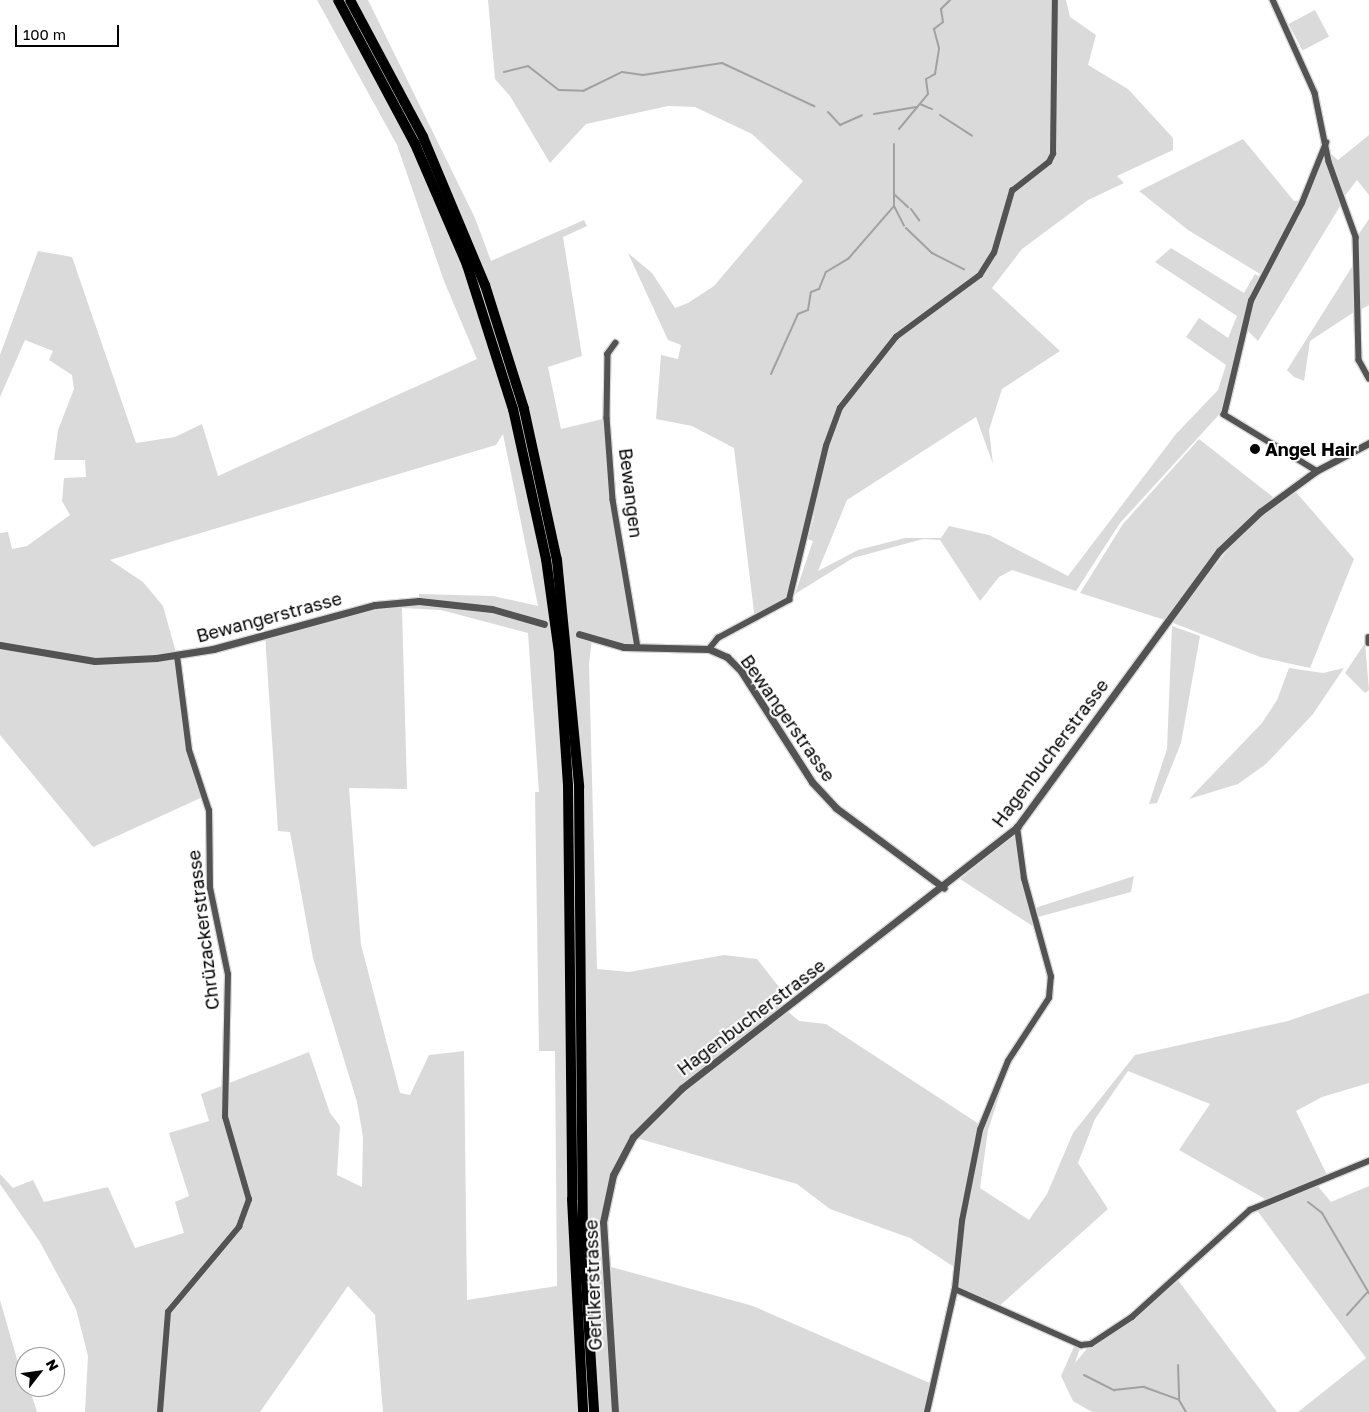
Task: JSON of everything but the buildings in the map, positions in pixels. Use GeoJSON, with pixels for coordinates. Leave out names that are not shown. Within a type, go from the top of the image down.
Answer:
{"type":"FeatureCollection","features":[{"type":"Feature","properties":{"kind":"highway"},"geometry":{"type":"LineString","coordinates":[[338,0],[411,136],[467,265],[513,409],[544,550],[559,653],[568,785],[572,1199],[583,1412]]}},
{"type":"Feature","properties":{"kind":"highway"},"geometry":{"type":"LineString","coordinates":[[350,0],[423,137],[479,267],[524,409],[557,560],[579,786],[583,1225],[594,1412]]}},
{"type":"Feature","properties":{"kind":"street"},"geometry":{"type":"LineString","coordinates":[[579,634],[638,648],[709,649],[718,638],[789,600],[826,446],[840,408],[896,337],[980,275],[994,253],[1012,192],[1049,162],[1053,154],[1055,0]]}},
{"type":"Feature","properties":{"kind":"street"},"geometry":{"type":"LineString","coordinates":[[1273,0],[1315,93],[1326,143],[1356,237],[1358,360],[1369,378]]}},
{"type":"Feature","properties":{"kind":"street"},"geometry":{"type":"LineString","coordinates":[[1316,471],[1224,415],[1251,301],[1302,203],[1326,143]]}},
{"type":"Feature","properties":{"kind":"street","name":"Bewangen"},"geometry":{"type":"LineString","coordinates":[[616,343],[608,354],[607,418],[613,500],[638,648]]}},
{"type":"Feature","properties":{"kind":"street","name":"Hagenbucherstrasse"},"geometry":{"type":"LineString","coordinates":[[635,1134],[682,1088],[944,888],[1017,827],[1220,551],[1260,512],[1316,471],[1369,443]]}},
{"type":"Feature","properties":{"kind":"street","name":"Bewangerstrasse"},"geometry":{"type":"LineString","coordinates":[[0,645],[95,660],[177,656],[375,604],[456,603],[544,624]]}},
{"type":"Feature","properties":{"kind":"street"},"geometry":{"type":"LineString","coordinates":[[1369,637],[1369,643]]}},
{"type":"Feature","properties":{"kind":"street","name":"Bewangerstrasse"},"geometry":{"type":"LineString","coordinates":[[709,649],[741,671],[792,757],[836,808],[944,888]]}},
{"type":"Feature","properties":{"kind":"street","name":"Chrüzackerstrasse"},"geometry":{"type":"LineString","coordinates":[[160,1412],[168,1312],[239,1227],[249,1200],[225,1117],[228,975],[210,888],[209,811],[189,750],[177,656]]}},
{"type":"Feature","properties":{"kind":"street"},"geometry":{"type":"LineString","coordinates":[[927,1412],[955,1289],[962,1221],[980,1130],[1008,1061],[1049,998],[1051,977],[1024,879],[1017,827]]}},
{"type":"Feature","properties":{"kind":"street","name":"Gerlikerstrasse"},"geometry":{"type":"LineString","coordinates":[[615,1412],[603,1222],[613,1175],[635,1134]]}},
{"type":"Feature","properties":{"kind":"street"},"geometry":{"type":"LineString","coordinates":[[955,1289],[1081,1345],[1091,1344],[1132,1317],[1250,1210],[1369,1161]]}},
{"type":"Feature","properties":{"kind":"shaded area"},"geometry":{"type":"Polygon","coordinates":[[[317,0],[368,0],[475,218],[491,261],[584,220],[587,226],[563,237],[582,356],[548,367],[561,429],[607,418],[613,500],[639,635],[638,648],[592,638],[589,664],[597,969],[629,972],[724,955],[757,959],[779,987],[786,1010],[799,1021],[826,1024],[982,1126],[970,1178],[983,1130],[1007,1072],[988,1130],[980,1188],[1029,1220],[1047,1194],[1073,1133],[1135,1055],[1288,1021],[1369,993],[1369,1083],[1322,1097],[1296,1111],[1328,1177],[1267,1200],[1179,1150],[1210,1104],[1128,1071],[1095,1119],[1078,1163],[1108,1209],[997,1308],[955,1289],[957,1269],[910,1238],[830,1209],[797,1184],[633,1137],[606,1198],[604,1265],[753,1306],[932,1384],[927,1412],[383,1412],[375,1315],[348,1286],[260,1412],[85,1412],[88,1356],[76,1309],[40,1242],[0,1184],[0,1174],[13,1188],[33,1180],[44,1202],[108,1187],[135,1248],[184,1233],[175,1202],[189,1196],[169,1133],[209,1121],[201,1094],[309,1052],[330,1113],[340,1126],[337,1175],[362,1187],[363,1137],[357,1102],[313,958],[290,832],[278,831],[265,634],[339,612],[419,601],[419,594],[493,596],[538,606],[503,434],[496,445],[110,560],[143,582],[163,606],[177,656],[189,750],[205,796],[93,847],[0,735],[0,533],[8,532],[12,549],[27,546],[70,515],[62,501],[64,478],[86,477],[85,460],[54,460],[58,430],[74,389],[72,375],[49,360],[53,351],[25,340],[0,397],[0,355],[38,251],[72,257],[136,443],[175,437],[202,424],[218,476],[477,359],[444,281],[397,145],[317,0]],[[402,608],[407,789],[349,788],[361,945],[400,1093],[410,1095],[429,1055],[464,1051],[467,1300],[557,1286],[555,1051],[539,1051],[535,792],[539,792],[528,633],[441,610],[402,608]]]}},
{"type":"Feature","properties":{"kind":"shaded area"},"geometry":{"type":"Polygon","coordinates":[[[488,0],[1066,0],[1070,17],[1096,35],[1088,65],[1128,89],[1173,138],[1173,150],[1117,176],[1124,183],[1088,200],[1022,249],[992,288],[1060,351],[1002,389],[989,430],[993,464],[976,417],[847,500],[818,571],[858,550],[905,538],[941,538],[949,526],[989,535],[1068,576],[1176,434],[1218,390],[1226,365],[1186,337],[1199,318],[1228,338],[1237,316],[1155,262],[1171,248],[1244,293],[1255,274],[1261,278],[1241,329],[1226,407],[1120,523],[1076,591],[1012,570],[999,577],[980,601],[940,540],[923,539],[853,558],[795,594],[813,541],[808,539],[814,516],[809,514],[789,600],[755,620],[734,448],[692,426],[656,419],[661,355],[678,359],[681,345],[668,340],[628,253],[652,273],[675,308],[688,303],[714,286],[803,181],[752,134],[695,107],[668,106],[586,124],[550,163],[510,96],[495,79],[488,0]]]}},
{"type":"Feature","properties":{"kind":"shaded area"},"geometry":{"type":"Polygon","coordinates":[[[1315,10],[1329,36],[1303,51],[1289,24],[1315,10]]]}},
{"type":"Feature","properties":{"kind":"shaded area"},"geometry":{"type":"Polygon","coordinates":[[[1369,135],[1369,195],[1357,180],[1344,197],[1330,153],[1338,160],[1369,135]]]}},
{"type":"Feature","properties":{"kind":"shaded area"},"geometry":{"type":"Polygon","coordinates":[[[1243,139],[1294,201],[1305,200],[1320,160],[1326,159],[1342,203],[1258,341],[1245,328],[1265,277],[1188,230],[1139,191],[1243,139]]]}},
{"type":"Feature","properties":{"kind":"shaded area"},"geometry":{"type":"Polygon","coordinates":[[[1369,219],[1369,305],[1360,310],[1358,235],[1369,219]]]}},
{"type":"Feature","properties":{"kind":"shaded area"},"geometry":{"type":"Polygon","coordinates":[[[1355,262],[1354,312],[1310,341],[1304,381],[1294,377],[1287,370],[1355,262]]]}},
{"type":"Feature","properties":{"kind":"shaded area"},"geometry":{"type":"Polygon","coordinates":[[[1199,439],[1273,497],[1249,518],[1165,620],[1080,593],[1123,524],[1199,439]]]}},
{"type":"Feature","properties":{"kind":"shaded area"},"geometry":{"type":"Polygon","coordinates":[[[1295,491],[1354,559],[1310,668],[1260,657],[1171,622],[1241,533],[1295,491]]]}},
{"type":"Feature","properties":{"kind":"shaded area"},"geometry":{"type":"Polygon","coordinates":[[[1172,626],[1200,636],[1181,743],[1157,803],[1149,804],[1167,749],[1172,626]]]}},
{"type":"Feature","properties":{"kind":"shaded area"},"geometry":{"type":"Polygon","coordinates":[[[1365,643],[1369,690],[1365,693],[1345,673],[1365,643]]]}},
{"type":"Feature","properties":{"kind":"shaded area"},"geometry":{"type":"Polygon","coordinates":[[[1289,668],[1323,673],[1344,668],[1313,714],[1266,764],[1238,784],[1189,799],[1262,723],[1277,700],[1289,668]]]}},
{"type":"Feature","properties":{"kind":"shaded area"},"geometry":{"type":"Polygon","coordinates":[[[1014,836],[1018,836],[1018,860],[1037,929],[960,879],[1014,836]]]}},
{"type":"Feature","properties":{"kind":"shaded area"},"geometry":{"type":"Polygon","coordinates":[[[1134,876],[1131,892],[1038,917],[1035,908],[1134,876]]]}},
{"type":"Feature","properties":{"kind":"shaded area"},"geometry":{"type":"Polygon","coordinates":[[[1316,1184],[1331,1202],[1369,1186],[1369,1412],[1298,1412],[1366,1358],[1256,1209],[1316,1184]]]}},
{"type":"Feature","properties":{"kind":"shaded area"},"geometry":{"type":"Polygon","coordinates":[[[1177,1279],[1277,1412],[1092,1412],[1073,1401],[1061,1376],[1076,1342],[1081,1345],[1075,1363],[1090,1345],[1133,1319],[1177,1279]]]}},
{"type":"Feature","properties":{"kind":"shaded area"},"geometry":{"type":"Polygon","coordinates":[[[0,1300],[15,1352],[15,1397],[32,1397],[37,1412],[0,1412],[0,1300]]]}},
{"type":"Feature","properties":{"kind":"waterway"},"geometry":{"type":"LineString","coordinates":[[899,129],[928,94],[926,79],[935,74],[939,48],[934,29],[943,22],[941,9],[950,0]]}},
{"type":"Feature","properties":{"kind":"waterway"},"geometry":{"type":"LineString","coordinates":[[504,72],[528,66],[559,90],[583,91],[622,72],[643,75],[722,63],[814,106]]}},
{"type":"Feature","properties":{"kind":"waterway"},"geometry":{"type":"LineString","coordinates":[[920,104],[932,109]]}},
{"type":"Feature","properties":{"kind":"waterway"},"geometry":{"type":"LineString","coordinates":[[874,114],[916,107]]}},
{"type":"Feature","properties":{"kind":"waterway"},"geometry":{"type":"LineString","coordinates":[[828,112],[840,125],[862,115]]}},
{"type":"Feature","properties":{"kind":"waterway"},"geometry":{"type":"LineString","coordinates":[[940,115],[972,136]]}},
{"type":"Feature","properties":{"kind":"waterway"},"geometry":{"type":"LineString","coordinates":[[771,374],[798,314],[808,310],[811,292],[819,289],[826,272],[848,259],[894,206],[894,144]]}},
{"type":"Feature","properties":{"kind":"waterway"},"geometry":{"type":"LineString","coordinates":[[895,195],[908,207]]}},
{"type":"Feature","properties":{"kind":"waterway"},"geometry":{"type":"LineString","coordinates":[[894,206],[904,226]]}},
{"type":"Feature","properties":{"kind":"waterway"},"geometry":{"type":"LineString","coordinates":[[911,209],[919,220]]}},
{"type":"Feature","properties":{"kind":"waterway"},"geometry":{"type":"LineString","coordinates":[[906,228],[932,253],[964,269]]}},
{"type":"Feature","properties":{"kind":"waterway"},"geometry":{"type":"LineString","coordinates":[[1308,1202],[1322,1213],[1369,1293]]}},
{"type":"Feature","properties":{"kind":"waterway"},"geometry":{"type":"LineString","coordinates":[[1347,1315],[1367,1293]]}},
{"type":"Feature","properties":{"kind":"waterway"},"geometry":{"type":"LineString","coordinates":[[1178,1365],[1179,1399]]}},
{"type":"Feature","properties":{"kind":"waterway"},"geometry":{"type":"LineString","coordinates":[[1084,1375],[1114,1390],[1144,1387],[1179,1400],[1186,1412]]}},
{"type":"Feature","properties":{"kind":"tunnel"},"geometry":{"type":"LineString","coordinates":[[544,624],[579,634]]}},
{"type":"Feature","properties":{"kind":"place","name":"Angel Hair"},"geometry":{"type":"Point","coordinates":[1255,449]}}]}
